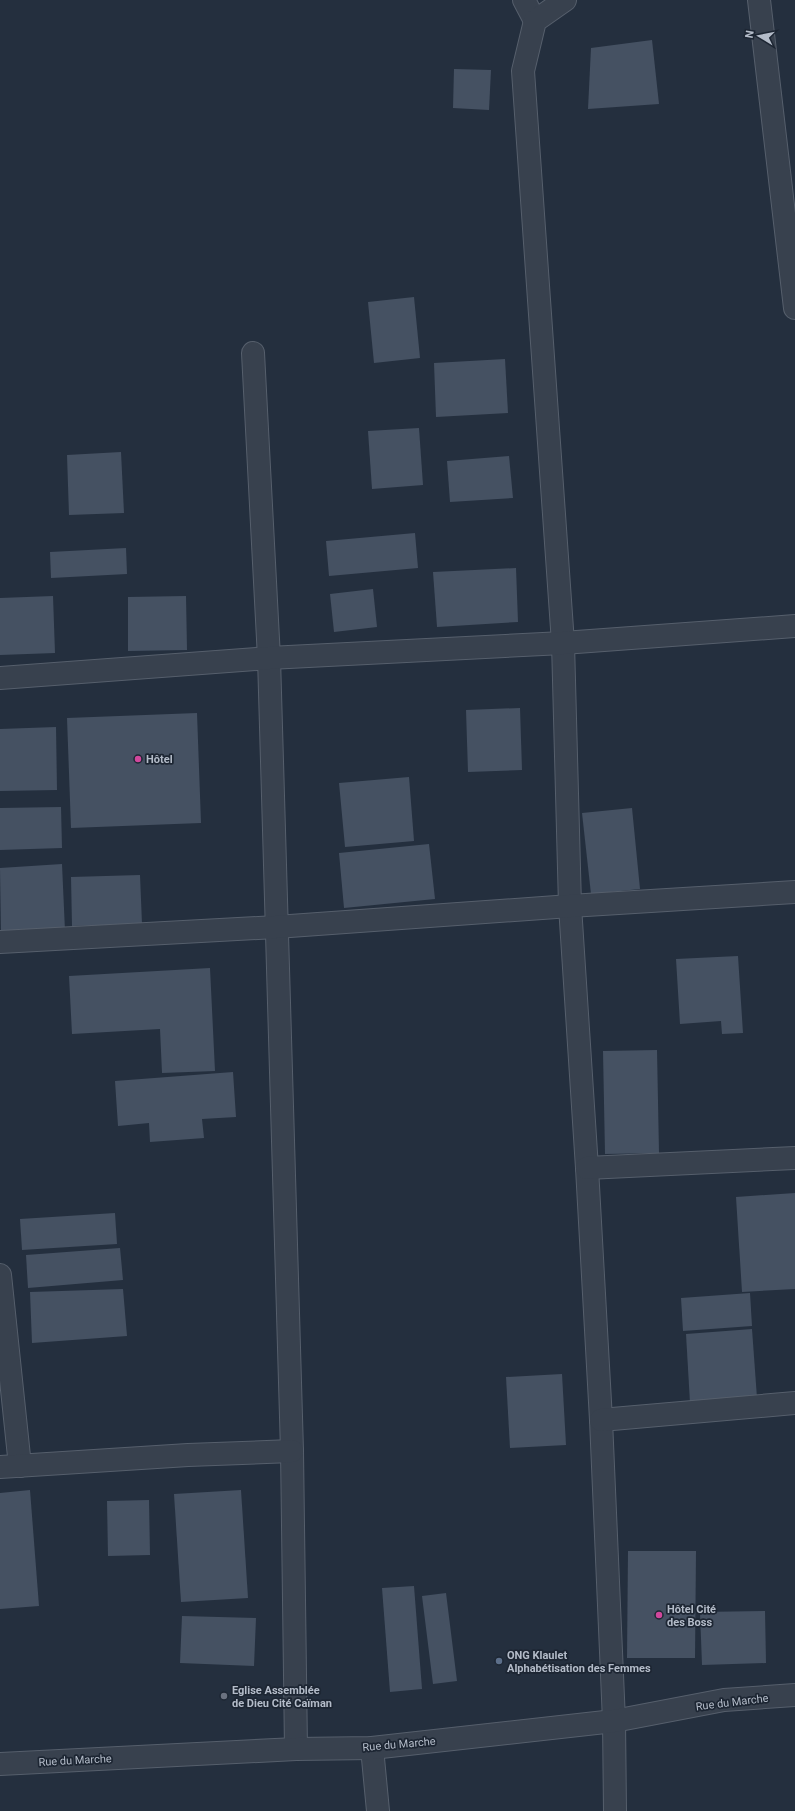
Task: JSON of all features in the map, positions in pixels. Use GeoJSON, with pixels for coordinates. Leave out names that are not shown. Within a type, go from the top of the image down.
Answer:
{"type":"FeatureCollection","features":[{"type":"Feature","properties":{"kind":"street"},"geometry":{"type":"LineString","coordinates":[[524,0],[536,21]]}},
{"type":"Feature","properties":{"kind":"street"},"geometry":{"type":"LineString","coordinates":[[564,0],[536,21],[523,71],[563,643],[570,906],[601,1420],[614,1721],[615,1811]]}},
{"type":"Feature","properties":{"kind":"street"},"geometry":{"type":"LineString","coordinates":[[759,0],[795,308]]}},
{"type":"Feature","properties":{"kind":"street"},"geometry":{"type":"LineString","coordinates":[[253,353],[269,658],[292,1451],[296,1749]]}},
{"type":"Feature","properties":{"kind":"street"},"geometry":{"type":"LineString","coordinates":[[0,678],[269,658],[563,643],[795,626]]}},
{"type":"Feature","properties":{"kind":"street"},"geometry":{"type":"LineString","coordinates":[[0,942],[276,927],[795,892]]}},
{"type":"Feature","properties":{"kind":"street"},"geometry":{"type":"LineString","coordinates":[[587,1168],[795,1158]]}},
{"type":"Feature","properties":{"kind":"street"},"geometry":{"type":"LineString","coordinates":[[0,1275],[10,1466],[188,1455],[292,1451]]}},
{"type":"Feature","properties":{"kind":"street"},"geometry":{"type":"LineString","coordinates":[[601,1420],[795,1403]]}},
{"type":"Feature","properties":{"kind":"street","name":"Rue du Marche"},"geometry":{"type":"LineString","coordinates":[[0,1764],[296,1749],[372,1748],[614,1721],[724,1700],[795,1695]]}},
{"type":"Feature","properties":{"kind":"street"},"geometry":{"type":"LineString","coordinates":[[372,1748],[378,1811]]}},
{"type":"Feature","properties":{"kind":"building"},"geometry":{"type":"Polygon","coordinates":[[[652,40],[659,104],[588,109],[591,48],[652,40]]]}},
{"type":"Feature","properties":{"kind":"building"},"geometry":{"type":"Polygon","coordinates":[[[454,69],[491,70],[489,110],[453,108],[454,69]]]}},
{"type":"Feature","properties":{"kind":"building"},"geometry":{"type":"Polygon","coordinates":[[[414,297],[420,358],[374,363],[368,302],[414,297]]]}},
{"type":"Feature","properties":{"kind":"building"},"geometry":{"type":"Polygon","coordinates":[[[505,359],[508,413],[436,417],[434,363],[505,359]]]}},
{"type":"Feature","properties":{"kind":"building"},"geometry":{"type":"Polygon","coordinates":[[[419,428],[423,485],[372,489],[368,431],[419,428]]]}},
{"type":"Feature","properties":{"kind":"building"},"geometry":{"type":"Polygon","coordinates":[[[121,452],[124,513],[69,515],[67,455],[121,452]]]}},
{"type":"Feature","properties":{"kind":"building"},"geometry":{"type":"Polygon","coordinates":[[[509,456],[513,498],[450,502],[447,461],[509,456]]]}},
{"type":"Feature","properties":{"kind":"building"},"geometry":{"type":"Polygon","coordinates":[[[415,533],[418,568],[329,576],[326,541],[415,533]]]}},
{"type":"Feature","properties":{"kind":"building"},"geometry":{"type":"Polygon","coordinates":[[[126,548],[127,574],[51,578],[50,552],[126,548]]]}},
{"type":"Feature","properties":{"kind":"building"},"geometry":{"type":"Polygon","coordinates":[[[516,568],[518,622],[437,627],[433,572],[516,568]]]}},
{"type":"Feature","properties":{"kind":"building"},"geometry":{"type":"Polygon","coordinates":[[[373,589],[377,627],[334,632],[330,594],[373,589]]]}},
{"type":"Feature","properties":{"kind":"building"},"geometry":{"type":"Polygon","coordinates":[[[53,596],[55,653],[0,655],[0,598],[53,596]]]}},
{"type":"Feature","properties":{"kind":"building"},"geometry":{"type":"Polygon","coordinates":[[[186,596],[187,650],[128,651],[128,597],[186,596]]]}},
{"type":"Feature","properties":{"kind":"building"},"geometry":{"type":"Polygon","coordinates":[[[520,708],[522,770],[468,772],[466,710],[520,708]]]}},
{"type":"Feature","properties":{"kind":"building"},"geometry":{"type":"Polygon","coordinates":[[[197,713],[201,823],[71,828],[67,718],[197,713]]]}},
{"type":"Feature","properties":{"kind":"building"},"geometry":{"type":"Polygon","coordinates":[[[56,727],[57,790],[0,791],[0,729],[56,727]]]}},
{"type":"Feature","properties":{"kind":"building"},"geometry":{"type":"Polygon","coordinates":[[[409,777],[414,841],[345,847],[339,783],[409,777]]]}},
{"type":"Feature","properties":{"kind":"building"},"geometry":{"type":"Polygon","coordinates":[[[61,807],[62,848],[0,850],[0,808],[61,807]]]}},
{"type":"Feature","properties":{"kind":"building"},"geometry":{"type":"Polygon","coordinates":[[[632,808],[640,889],[591,894],[582,813],[632,808]]]}},
{"type":"Feature","properties":{"kind":"building"},"geometry":{"type":"Polygon","coordinates":[[[429,844],[435,899],[344,908],[339,853],[429,844]]]}},
{"type":"Feature","properties":{"kind":"building"},"geometry":{"type":"Polygon","coordinates":[[[62,864],[65,931],[1,935],[0,868],[62,864]]]}},
{"type":"Feature","properties":{"kind":"building"},"geometry":{"type":"Polygon","coordinates":[[[140,875],[142,924],[72,926],[71,877],[140,875]]]}},
{"type":"Feature","properties":{"kind":"building"},"geometry":{"type":"Polygon","coordinates":[[[738,956],[743,1033],[722,1034],[721,1021],[680,1024],[676,959],[738,956]]]}},
{"type":"Feature","properties":{"kind":"building"},"geometry":{"type":"Polygon","coordinates":[[[210,968],[215,1071],[162,1073],[160,1029],[72,1034],[69,976],[210,968]]]}},
{"type":"Feature","properties":{"kind":"building"},"geometry":{"type":"Polygon","coordinates":[[[657,1050],[659,1153],[605,1154],[603,1051],[657,1050]]]}},
{"type":"Feature","properties":{"kind":"building"},"geometry":{"type":"Polygon","coordinates":[[[233,1072],[236,1117],[202,1119],[204,1138],[150,1142],[149,1123],[118,1126],[115,1081],[233,1072]]]}},
{"type":"Feature","properties":{"kind":"building"},"geometry":{"type":"Polygon","coordinates":[[[795,1193],[795,1289],[742,1292],[736,1197],[795,1193]]]}},
{"type":"Feature","properties":{"kind":"building"},"geometry":{"type":"Polygon","coordinates":[[[115,1213],[117,1244],[22,1250],[20,1219],[115,1213]]]}},
{"type":"Feature","properties":{"kind":"building"},"geometry":{"type":"Polygon","coordinates":[[[120,1248],[123,1280],[28,1288],[26,1255],[120,1248]]]}},
{"type":"Feature","properties":{"kind":"building"},"geometry":{"type":"Polygon","coordinates":[[[123,1289],[127,1336],[32,1343],[30,1292],[123,1289]]]}},
{"type":"Feature","properties":{"kind":"building"},"geometry":{"type":"Polygon","coordinates":[[[750,1293],[752,1326],[683,1331],[681,1298],[750,1293]]]}},
{"type":"Feature","properties":{"kind":"building"},"geometry":{"type":"Polygon","coordinates":[[[752,1329],[757,1398],[690,1403],[686,1334],[752,1329]]]}},
{"type":"Feature","properties":{"kind":"building"},"geometry":{"type":"Polygon","coordinates":[[[562,1374],[566,1445],[510,1448],[506,1377],[562,1374]]]}},
{"type":"Feature","properties":{"kind":"building"},"geometry":{"type":"Polygon","coordinates":[[[30,1490],[39,1606],[0,1609],[0,1493],[30,1490]]]}},
{"type":"Feature","properties":{"kind":"building"},"geometry":{"type":"Polygon","coordinates":[[[241,1490],[248,1598],[181,1602],[174,1494],[241,1490]]]}},
{"type":"Feature","properties":{"kind":"building"},"geometry":{"type":"Polygon","coordinates":[[[149,1500],[150,1555],[108,1556],[107,1501],[149,1500]]]}},
{"type":"Feature","properties":{"kind":"building"},"geometry":{"type":"Polygon","coordinates":[[[628,1551],[696,1551],[695,1658],[627,1658],[628,1551]]]}},
{"type":"Feature","properties":{"kind":"building"},"geometry":{"type":"Polygon","coordinates":[[[414,1586],[422,1689],[390,1692],[382,1588],[414,1586]]]}},
{"type":"Feature","properties":{"kind":"building"},"geometry":{"type":"Polygon","coordinates":[[[446,1593],[457,1681],[433,1684],[422,1596],[446,1593]]]}},
{"type":"Feature","properties":{"kind":"building"},"geometry":{"type":"Polygon","coordinates":[[[765,1611],[766,1663],[702,1665],[700,1612],[765,1611]]]}},
{"type":"Feature","properties":{"kind":"building"},"geometry":{"type":"Polygon","coordinates":[[[182,1616],[256,1618],[254,1666],[180,1663],[182,1616]]]}},
{"type":"Feature","properties":{"kind":"place","name":"Hôtel"},"geometry":{"type":"Point","coordinates":[138,759]}},
{"type":"Feature","properties":{"kind":"place","name":"Hôtel Cité des Boss"},"geometry":{"type":"Point","coordinates":[659,1615]}},
{"type":"Feature","properties":{"kind":"place","name":"ONG Klaulet Alphabétisation des Femmes"},"geometry":{"type":"Point","coordinates":[499,1661]}},
{"type":"Feature","properties":{"kind":"place","name":"Eglise Assemblée de Dieu Cité Caïman"},"geometry":{"type":"Point","coordinates":[224,1696]}}]}
